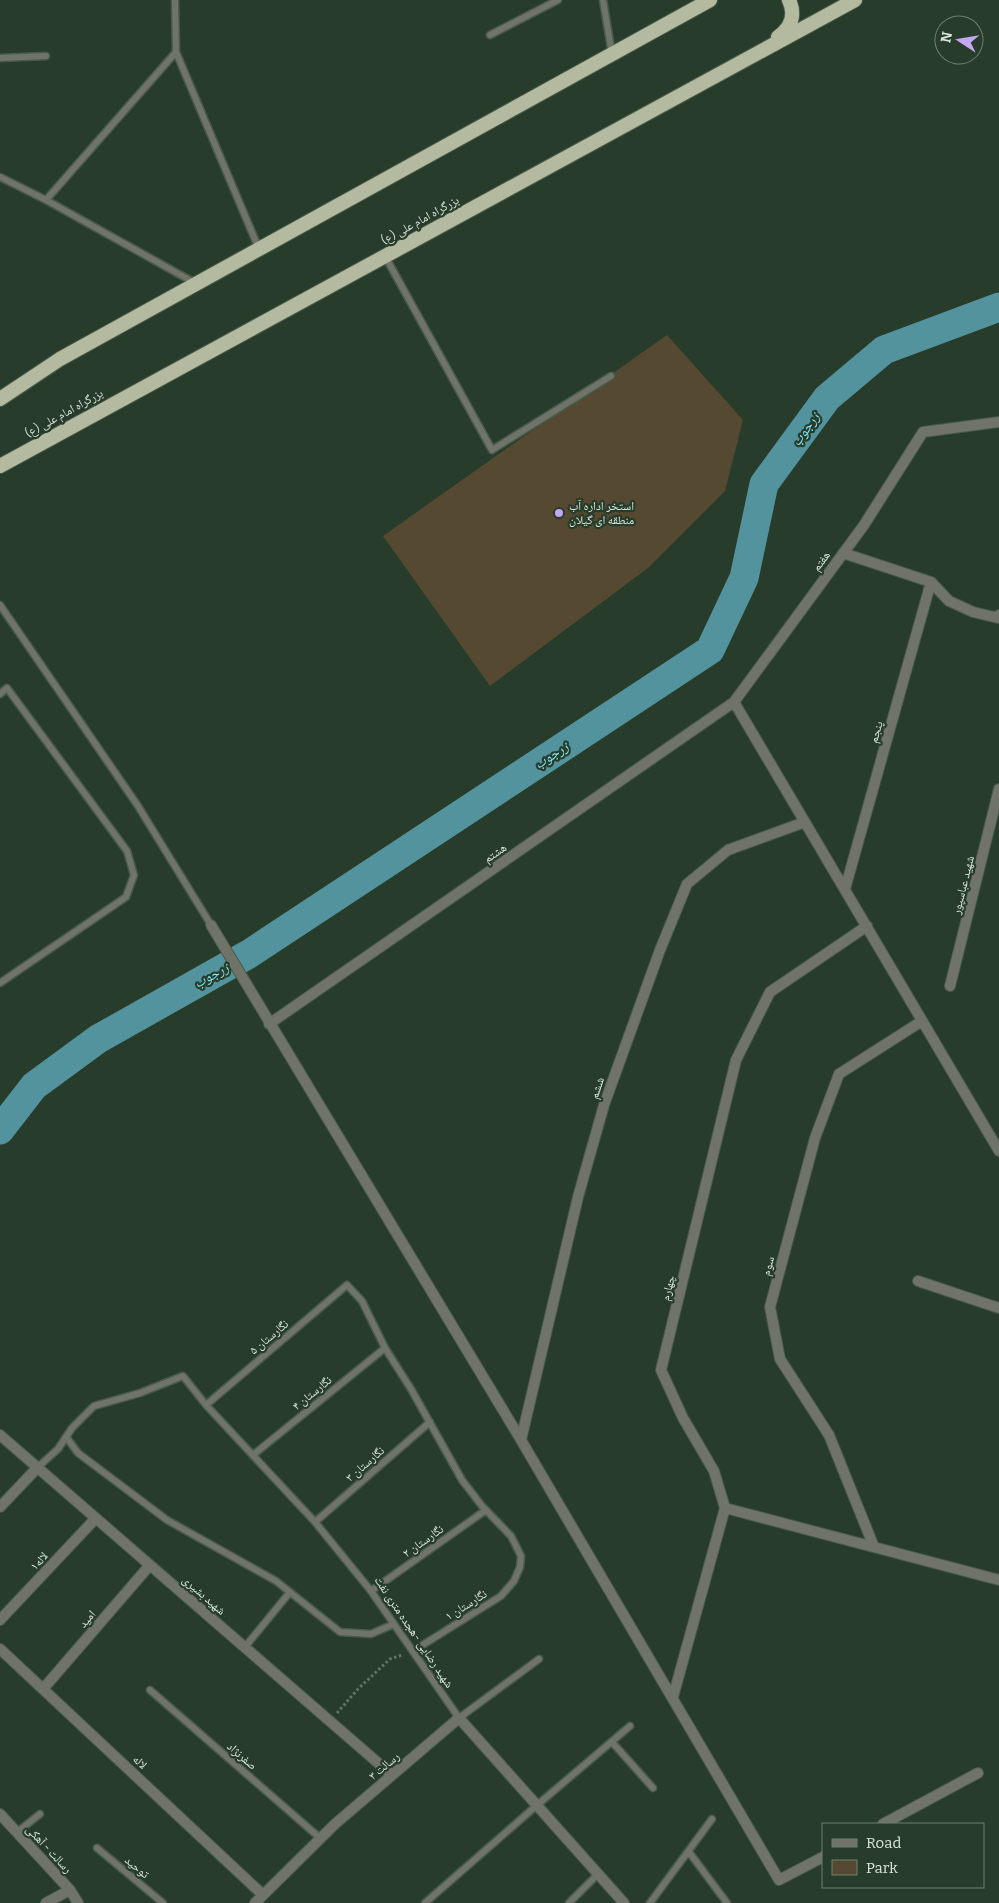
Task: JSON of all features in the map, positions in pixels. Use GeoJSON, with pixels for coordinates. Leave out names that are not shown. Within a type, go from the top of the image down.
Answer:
{"type":"FeatureCollection","features":[{"type":"Feature","properties":{"kind":"highway"},"geometry":{"type":"LineString","coordinates":[[0,399],[60,358],[710,0]]}},
{"type":"Feature","properties":{"kind":"highway"},"geometry":{"type":"LineString","coordinates":[[745,60],[788,29],[792,20],[789,0]]}},
{"type":"Feature","properties":{"kind":"highway","name":"بزرگراه امام علی (ع)"},"geometry":{"type":"LineString","coordinates":[[0,466],[855,0]]}},
{"type":"Feature","properties":{"kind":"street","name":"هفتم"},"geometry":{"type":"LineString","coordinates":[[734,702],[864,525],[923,432],[999,422]]}},
{"type":"Feature","properties":{"kind":"street"},"geometry":{"type":"LineString","coordinates":[[843,553],[931,582],[949,601],[973,612],[998,618],[999,615]]}},
{"type":"Feature","properties":{"kind":"street","name":"پنجم"},"geometry":{"type":"LineString","coordinates":[[845,890],[931,582]]}},
{"type":"Feature","properties":{"kind":"street"},"geometry":{"type":"LineString","coordinates":[[734,702],[999,1151]]}},
{"type":"Feature","properties":{"kind":"street","name":"هشتم"},"geometry":{"type":"LineString","coordinates":[[269,1024],[734,702]]}},
{"type":"Feature","properties":{"kind":"street","name":"شهید عباسپور"},"geometry":{"type":"LineString","coordinates":[[950,986],[999,789]]}},
{"type":"Feature","properties":{"kind":"street","name":"ششم"},"geometry":{"type":"LineString","coordinates":[[521,1440],[578,1197],[604,1105],[660,950],[687,884],[728,850],[805,822]]}},
{"type":"Feature","properties":{"kind":"street"},"geometry":{"type":"LineString","coordinates":[[211,925],[521,1440],[779,1880],[822,1858]]}},
{"type":"Feature","properties":{"kind":"street","name":"چهارم"},"geometry":{"type":"LineString","coordinates":[[725,1508],[714,1471],[684,1418],[661,1370],[736,1060],[770,992],[866,926]]}},
{"type":"Feature","properties":{"kind":"street","name":"سوم"},"geometry":{"type":"LineString","coordinates":[[874,1547],[829,1435],[780,1359],[770,1307],[815,1138],[839,1074],[922,1021]]}},
{"type":"Feature","properties":{"kind":"street"},"geometry":{"type":"LineString","coordinates":[[918,1280],[999,1308]]}},
{"type":"Feature","properties":{"kind":"street","name":"شهید بشیری"},"geometry":{"type":"LineString","coordinates":[[0,1434],[392,1775]]}},
{"type":"Feature","properties":{"kind":"street"},"geometry":{"type":"LineString","coordinates":[[0,1507],[38,1467]]}},
{"type":"Feature","properties":{"kind":"street"},"geometry":{"type":"LineString","coordinates":[[673,1697],[725,1508],[999,1580]]}},
{"type":"Feature","properties":{"kind":"street","name":"لاله۱"},"geometry":{"type":"LineString","coordinates":[[0,1620],[96,1518]]}},
{"type":"Feature","properties":{"kind":"street","name":"امید"},"geometry":{"type":"LineString","coordinates":[[43,1689],[150,1565]]}},
{"type":"Feature","properties":{"kind":"street","name":"لاله"},"geometry":{"type":"LineString","coordinates":[[0,1649],[263,1895]]}},
{"type":"Feature","properties":{"kind":"street","name":"رسالت ۳"},"geometry":{"type":"LineString","coordinates":[[255,1903],[335,1824],[459,1718]]}},
{"type":"Feature","properties":{"kind":"street","name":"شهید رضایی -هجده متری نفت"},"geometry":{"type":"LineString","coordinates":[[459,1718],[624,1903]]}},
{"type":"Feature","properties":{"kind":"street"},"geometry":{"type":"LineString","coordinates":[[885,1823],[978,1773]]}},
{"type":"Feature","properties":{"kind":"street","name":"رسالت - آهکی"},"geometry":{"type":"LineString","coordinates":[[1,1817],[70,1890],[78,1903]]}},
{"type":"Feature","properties":{"kind":"street"},"geometry":{"type":"LineString","coordinates":[[46,1903],[70,1890]]}},
{"type":"Feature","properties":{"kind":"lane"},"geometry":{"type":"LineString","coordinates":[[490,35],[558,0]]}},
{"type":"Feature","properties":{"kind":"lane"},"geometry":{"type":"LineString","coordinates":[[603,0],[612,54]]}},
{"type":"Feature","properties":{"kind":"lane"},"geometry":{"type":"LineString","coordinates":[[175,1],[176,52],[259,249]]}},
{"type":"Feature","properties":{"kind":"lane"},"geometry":{"type":"LineString","coordinates":[[46,200],[176,52]]}},
{"type":"Feature","properties":{"kind":"lane"},"geometry":{"type":"LineString","coordinates":[[0,58],[46,56]]}},
{"type":"Feature","properties":{"kind":"lane"},"geometry":{"type":"LineString","coordinates":[[0,176],[196,283]]}},
{"type":"Feature","properties":{"kind":"lane"},"geometry":{"type":"LineString","coordinates":[[385,256],[492,450],[610,376]]}},
{"type":"Feature","properties":{"kind":"lane"},"geometry":{"type":"LineString","coordinates":[[0,605],[138,806],[211,925]]}},
{"type":"Feature","properties":{"kind":"lane"},"geometry":{"type":"LineString","coordinates":[[0,694],[7,688],[13,696],[127,851],[134,875],[126,897],[0,983]]}},
{"type":"Feature","properties":{"kind":"lane","name":"نگارستان ۵"},"geometry":{"type":"LineString","coordinates":[[206,1405],[347,1285],[362,1301],[385,1348]]}},
{"type":"Feature","properties":{"kind":"lane"},"geometry":{"type":"LineString","coordinates":[[385,1348],[430,1422],[462,1480],[486,1510]]}},
{"type":"Feature","properties":{"kind":"lane","name":"نگارستان ۴"},"geometry":{"type":"LineString","coordinates":[[253,1455],[385,1348]]}},
{"type":"Feature","properties":{"kind":"lane","name":"شهید رضایی -هجده متری نفت"},"geometry":{"type":"LineString","coordinates":[[67,1438],[72,1428],[94,1406],[140,1393],[183,1376],[206,1405],[315,1522],[372,1590],[459,1718]]}},
{"type":"Feature","properties":{"kind":"lane","name":"نگارستان ۳"},"geometry":{"type":"LineString","coordinates":[[315,1522],[430,1422]]}},
{"type":"Feature","properties":{"kind":"lane"},"geometry":{"type":"LineString","coordinates":[[38,1467],[67,1438],[78,1453],[167,1520],[276,1581],[340,1632],[372,1634],[394,1624]]}},
{"type":"Feature","properties":{"kind":"lane","name":"نگارستان ۱"},"geometry":{"type":"LineString","coordinates":[[412,1651],[501,1596],[514,1581],[520,1566],[521,1556],[511,1536],[486,1510]]}},
{"type":"Feature","properties":{"kind":"lane","name":"نگارستان ۲"},"geometry":{"type":"LineString","coordinates":[[372,1590],[486,1510]]}},
{"type":"Feature","properties":{"kind":"lane"},"geometry":{"type":"LineString","coordinates":[[245,1647],[290,1592]]}},
{"type":"Feature","properties":{"kind":"lane","name":"رسالت ۳"},"geometry":{"type":"LineString","coordinates":[[459,1718],[539,1659]]}},
{"type":"Feature","properties":{"kind":"lane","name":"صفرنژاد"},"geometry":{"type":"LineString","coordinates":[[150,1690],[320,1838]]}},
{"type":"Feature","properties":{"kind":"lane"},"geometry":{"type":"LineString","coordinates":[[425,1903],[630,1726]]}},
{"type":"Feature","properties":{"kind":"lane"},"geometry":{"type":"LineString","coordinates":[[612,1742],[653,1788]]}},
{"type":"Feature","properties":{"kind":"lane"},"geometry":{"type":"LineString","coordinates":[[16,1833],[40,1814]]}},
{"type":"Feature","properties":{"kind":"lane"},"geometry":{"type":"LineString","coordinates":[[650,1903],[712,1819]]}},
{"type":"Feature","properties":{"kind":"lane","name":"توحید"},"geometry":{"type":"LineString","coordinates":[[97,1848],[163,1903]]}},
{"type":"Feature","properties":{"kind":"lane"},"geometry":{"type":"LineString","coordinates":[[689,1852],[727,1903]]}},
{"type":"Feature","properties":{"kind":"lane"},"geometry":{"type":"LineString","coordinates":[[569,1903],[598,1874]]}},
{"type":"Feature","properties":{"kind":"path"},"geometry":{"type":"LineString","coordinates":[[330,1721],[358,1689],[390,1658],[412,1651]]}},
{"type":"Feature","properties":{"kind":"green space","name":"استخر اداره آب منطقه ای گیلان"},"geometry":{"type":"Polygon","coordinates":[[[667,335],[743,420],[725,491],[648,568],[490,686],[383,536],[667,335]]]}},
{"type":"Feature","properties":{"kind":"waterway","name":"زرجوب"},"geometry":{"type":"LineString","coordinates":[[0,1130],[34,1086],[98,1039],[249,954],[710,650],[744,578],[764,484],[827,398],[884,350],[999,307]]}},
{"type":"Feature","properties":{"kind":"place","name":"استخر اداره آب منطقه ای گیلان"},"geometry":{"type":"Point","coordinates":[559,513]}}]}
